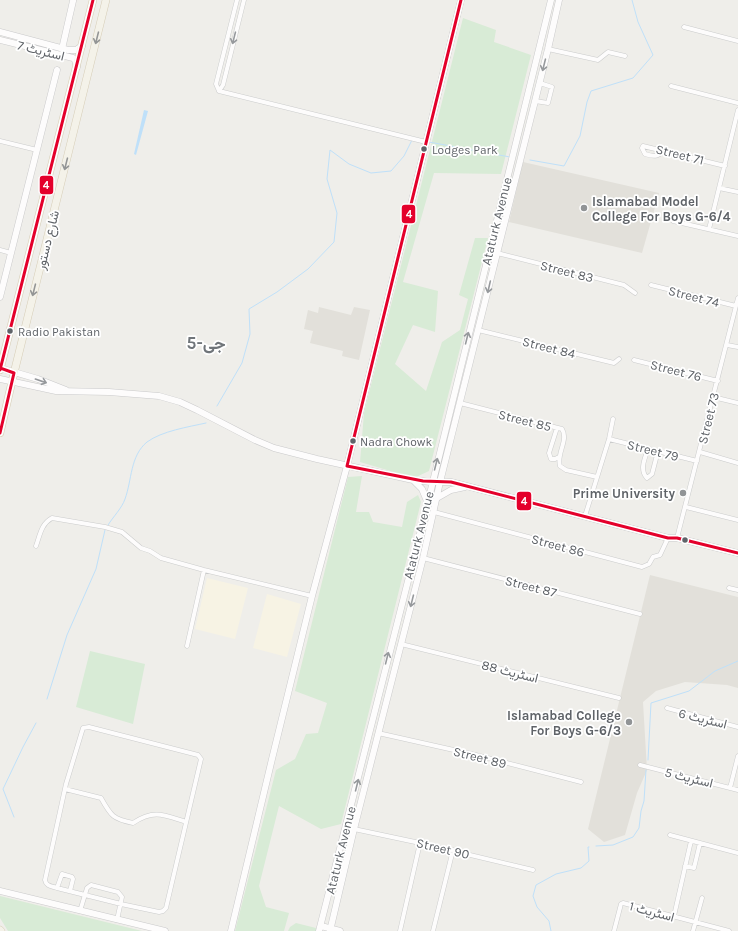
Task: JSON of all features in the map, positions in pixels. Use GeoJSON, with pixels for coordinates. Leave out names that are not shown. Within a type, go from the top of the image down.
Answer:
{"type":"FeatureCollection","features":[{"type":"Feature","properties":{"kind":"main road","name":"شارع دستور"},"geometry":{"type":"LineString","coordinates":[[0,369],[93,0]]}},
{"type":"Feature","properties":{"kind":"main road","name":"شارع دستور"},"geometry":{"type":"LineString","coordinates":[[0,433],[106,0]]}},
{"type":"Feature","properties":{"kind":"street"},"geometry":{"type":"LineString","coordinates":[[231,931],[312,596],[347,466],[461,0]]}},
{"type":"Feature","properties":{"kind":"street","name":"Ataturk Avenue"},"geometry":{"type":"LineString","coordinates":[[320,928],[551,0]]}},
{"type":"Feature","properties":{"kind":"street","name":"Ataturk Avenue"},"geometry":{"type":"LineString","coordinates":[[330,930],[378,733],[423,558],[440,482],[501,235],[540,83],[559,0]]}},
{"type":"Feature","properties":{"kind":"street"},"geometry":{"type":"LineString","coordinates":[[62,49],[73,1]]}},
{"type":"Feature","properties":{"kind":"street"},"geometry":{"type":"LineString","coordinates":[[237,1],[244,2],[224,85],[219,91],[216,84],[237,1]]}},
{"type":"Feature","properties":{"kind":"street"},"geometry":{"type":"LineString","coordinates":[[684,28],[738,41]]}},
{"type":"Feature","properties":{"kind":"street"},"geometry":{"type":"LineString","coordinates":[[0,32],[71,51],[82,46]]}},
{"type":"Feature","properties":{"kind":"street","name":"اسٹریٹ 7"},"geometry":{"type":"LineString","coordinates":[[0,40],[73,58],[77,67]]}},
{"type":"Feature","properties":{"kind":"street"},"geometry":{"type":"LineString","coordinates":[[548,48],[598,60],[608,52],[625,56]]}},
{"type":"Feature","properties":{"kind":"street"},"geometry":{"type":"LineString","coordinates":[[0,297],[57,70]]}},
{"type":"Feature","properties":{"kind":"street"},"geometry":{"type":"LineString","coordinates":[[535,101],[548,102],[550,97],[552,87],[540,83]]}},
{"type":"Feature","properties":{"kind":"street"},"geometry":{"type":"LineString","coordinates":[[671,86],[738,103]]}},
{"type":"Feature","properties":{"kind":"street"},"geometry":{"type":"LineString","coordinates":[[219,91],[426,142]]}},
{"type":"Feature","properties":{"kind":"street"},"geometry":{"type":"LineString","coordinates":[[709,229],[738,110]]}},
{"type":"Feature","properties":{"kind":"street"},"geometry":{"type":"LineString","coordinates":[[732,135],[738,136]]}},
{"type":"Feature","properties":{"kind":"street"},"geometry":{"type":"LineString","coordinates":[[0,140],[37,150]]}},
{"type":"Feature","properties":{"kind":"street","name":"Street 71"},"geometry":{"type":"LineString","coordinates":[[664,150],[659,156],[654,157],[645,154],[642,148],[644,146],[664,150],[725,166]]}},
{"type":"Feature","properties":{"kind":"street"},"geometry":{"type":"LineString","coordinates":[[719,188],[738,192]]}},
{"type":"Feature","properties":{"kind":"street"},"geometry":{"type":"LineString","coordinates":[[673,220],[738,236]]}},
{"type":"Feature","properties":{"kind":"street"},"geometry":{"type":"LineString","coordinates":[[493,234],[501,235]]}},
{"type":"Feature","properties":{"kind":"street"},"geometry":{"type":"LineString","coordinates":[[0,250],[11,253]]}},
{"type":"Feature","properties":{"kind":"street","name":"Street 83"},"geometry":{"type":"LineString","coordinates":[[497,253],[624,285],[635,293]]}},
{"type":"Feature","properties":{"kind":"street","name":"Street 74"},"geometry":{"type":"LineString","coordinates":[[651,285],[736,306]]}},
{"type":"Feature","properties":{"kind":"street","name":"Street 73"},"geometry":{"type":"LineString","coordinates":[[677,538],[738,298]]}},
{"type":"Feature","properties":{"kind":"street","name":"Street 84"},"geometry":{"type":"LineString","coordinates":[[478,330],[614,363],[619,359]]}},
{"type":"Feature","properties":{"kind":"street"},"geometry":{"type":"LineString","coordinates":[[727,345],[738,347]]}},
{"type":"Feature","properties":{"kind":"street","name":"Street 76"},"geometry":{"type":"LineString","coordinates":[[634,360],[718,381]]}},
{"type":"Feature","properties":{"kind":"street"},"geometry":{"type":"LineString","coordinates":[[0,369],[38,379],[67,391]]}},
{"type":"Feature","properties":{"kind":"street"},"geometry":{"type":"LineString","coordinates":[[0,379],[56,391],[136,394],[165,398],[198,410],[255,440],[297,455],[413,480],[451,482],[668,538],[677,538],[738,553]]}},
{"type":"Feature","properties":{"kind":"street"},"geometry":{"type":"LineString","coordinates":[[714,397],[738,403]]}},
{"type":"Feature","properties":{"kind":"street","name":"Street 85"},"geometry":{"type":"LineString","coordinates":[[460,403],[562,429],[565,435],[559,457]]}},
{"type":"Feature","properties":{"kind":"street"},"geometry":{"type":"LineString","coordinates":[[585,516],[610,439],[613,419]]}},
{"type":"Feature","properties":{"kind":"street"},"geometry":{"type":"LineString","coordinates":[[556,432],[549,453],[551,459],[559,457],[560,466],[566,470],[597,477]]}},
{"type":"Feature","properties":{"kind":"street","name":"Street 79"},"geometry":{"type":"LineString","coordinates":[[610,439],[697,461]]}},
{"type":"Feature","properties":{"kind":"street"},"geometry":{"type":"LineString","coordinates":[[648,449],[642,470],[643,474],[647,478],[652,474],[658,451]]}},
{"type":"Feature","properties":{"kind":"street"},"geometry":{"type":"LineString","coordinates":[[700,452],[738,463]]}},
{"type":"Feature","properties":{"kind":"street"},"geometry":{"type":"LineString","coordinates":[[413,480],[422,489],[427,501]]}},
{"type":"Feature","properties":{"kind":"street"},"geometry":{"type":"LineString","coordinates":[[437,498],[451,490],[468,486]]}},
{"type":"Feature","properties":{"kind":"street"},"geometry":{"type":"LineString","coordinates":[[686,507],[738,520]]}},
{"type":"Feature","properties":{"kind":"street","name":"Street 86"},"geometry":{"type":"LineString","coordinates":[[434,512],[642,567],[649,564],[653,557],[660,555],[668,538]]}},
{"type":"Feature","properties":{"kind":"street"},"geometry":{"type":"LineString","coordinates":[[36,546],[46,521],[52,518],[105,527],[126,534],[141,548],[150,551],[161,558],[312,596]]}},
{"type":"Feature","properties":{"kind":"street","name":"Street 87"},"geometry":{"type":"LineString","coordinates":[[423,558],[640,614]]}},
{"type":"Feature","properties":{"kind":"street"},"geometry":{"type":"LineString","coordinates":[[187,646],[204,570]]}},
{"type":"Feature","properties":{"kind":"street"},"geometry":{"type":"LineString","coordinates":[[729,588],[738,590]]}},
{"type":"Feature","properties":{"kind":"street","name":"اسٹریٹ 88"},"geometry":{"type":"LineString","coordinates":[[401,644],[619,698]]}},
{"type":"Feature","properties":{"kind":"street","name":"اسٹریٹ 6"},"geometry":{"type":"LineString","coordinates":[[667,708],[738,727]]}},
{"type":"Feature","properties":{"kind":"street"},"geometry":{"type":"LineString","coordinates":[[374,712],[383,714]]}},
{"type":"Feature","properties":{"kind":"street"},"geometry":{"type":"LineString","coordinates":[[89,727],[198,755],[202,759],[166,908],[159,912],[85,896],[45,883],[65,789],[83,728],[89,727]]}},
{"type":"Feature","properties":{"kind":"street","name":"Street 89"},"geometry":{"type":"LineString","coordinates":[[378,733],[476,755],[581,782]]}},
{"type":"Feature","properties":{"kind":"street"},"geometry":{"type":"LineString","coordinates":[[730,788],[738,756]]}},
{"type":"Feature","properties":{"kind":"street","name":"اسٹریٹ 5"},"geometry":{"type":"LineString","coordinates":[[640,765],[738,790]]}},
{"type":"Feature","properties":{"kind":"street"},"geometry":{"type":"LineString","coordinates":[[65,789],[101,798],[112,816],[121,821],[133,823],[150,814],[164,815],[186,822]]}},
{"type":"Feature","properties":{"kind":"street","name":"Street 90"},"geometry":{"type":"LineString","coordinates":[[354,829],[420,842],[533,870]]}},
{"type":"Feature","properties":{"kind":"street"},"geometry":{"type":"LineString","coordinates":[[670,835],[738,853]]}},
{"type":"Feature","properties":{"kind":"street"},"geometry":{"type":"LineString","coordinates":[[674,916],[691,840]]}},
{"type":"Feature","properties":{"kind":"street"},"geometry":{"type":"LineString","coordinates":[[400,931],[420,842]]}},
{"type":"Feature","properties":{"kind":"street"},"geometry":{"type":"LineString","coordinates":[[685,866],[694,868],[700,843]]}},
{"type":"Feature","properties":{"kind":"street"},"geometry":{"type":"LineString","coordinates":[[433,931],[452,850]]}},
{"type":"Feature","properties":{"kind":"street"},"geometry":{"type":"LineString","coordinates":[[57,888],[60,876],[62,874],[67,875],[73,879],[70,891]]}},
{"type":"Feature","properties":{"kind":"street"},"geometry":{"type":"LineString","coordinates":[[80,911],[87,888],[91,885],[118,892],[122,897],[117,920]]}},
{"type":"Feature","properties":{"kind":"street"},"geometry":{"type":"LineString","coordinates":[[0,891],[165,931]]}},
{"type":"Feature","properties":{"kind":"street"},"geometry":{"type":"LineString","coordinates":[[693,931],[702,898]]}},
{"type":"Feature","properties":{"kind":"street","name":"اسٹریٹ 1"},"geometry":{"type":"LineString","coordinates":[[614,931],[622,903],[729,931]]}},
{"type":"Feature","properties":{"kind":"street"},"geometry":{"type":"LineString","coordinates":[[320,928],[340,931]]}},
{"type":"Feature","properties":{"kind":"shaded area","name":"Islamabad Model College For Boys G-6/4"},"geometry":{"type":"Polygon","coordinates":[[[523,162],[659,193],[642,253],[509,222],[523,162]]]}},
{"type":"Feature","properties":{"kind":"shaded area"},"geometry":{"type":"Polygon","coordinates":[[[319,307],[351,315],[354,307],[370,310],[359,360],[342,356],[343,351],[310,343],[313,331],[304,329],[308,310],[318,313],[319,307]]]}},
{"type":"Feature","properties":{"kind":"shaded area","name":"Islamabad College For Boys G-6/3"},"geometry":{"type":"Polygon","coordinates":[[[650,575],[738,597],[738,688],[727,685],[685,682],[656,691],[643,702],[647,770],[637,793],[625,835],[604,842],[588,829],[650,575]]]}},
{"type":"Feature","properties":{"kind":"shaded area"},"geometry":{"type":"Polygon","coordinates":[[[207,578],[248,588],[235,639],[195,629],[207,578]]]}},
{"type":"Feature","properties":{"kind":"shaded area"},"geometry":{"type":"Polygon","coordinates":[[[267,594],[301,604],[287,657],[253,648],[267,594]]]}},
{"type":"Feature","properties":{"kind":"green space"},"geometry":{"type":"Polygon","coordinates":[[[463,18],[496,30],[494,42],[531,55],[501,174],[434,173],[403,282],[438,291],[435,332],[413,325],[395,364],[426,391],[442,342],[460,330],[468,299],[459,295],[475,238],[488,238],[429,471],[414,478],[360,462],[364,413],[463,18]]]}},
{"type":"Feature","properties":{"kind":"green space"},"geometry":{"type":"Polygon","coordinates":[[[362,476],[356,512],[369,512],[373,522],[402,527],[407,502],[418,495],[421,502],[341,824],[321,829],[279,806],[259,886],[266,907],[289,913],[284,931],[235,931],[276,770],[295,759],[306,734],[318,733],[327,703],[295,691],[348,477],[362,476]]]}},
{"type":"Feature","properties":{"kind":"green space"},"geometry":{"type":"Polygon","coordinates":[[[90,651],[145,664],[133,724],[76,707],[90,651]]]}},
{"type":"Feature","properties":{"kind":"green space"},"geometry":{"type":"Polygon","coordinates":[[[0,896],[142,931],[8,931],[0,918],[0,896]]]}},
{"type":"Feature","properties":{"kind":"green space"},"geometry":{"type":"Polygon","coordinates":[[[296,923],[316,928],[316,931],[288,931],[290,927],[296,923]]]}},
{"type":"Feature","properties":{"kind":"water"},"geometry":{"type":"Polygon","coordinates":[[[144,110],[148,111],[136,155],[134,154],[144,110]]]}},
{"type":"Feature","properties":{"kind":"waterway"},"geometry":{"type":"LineString","coordinates":[[530,160],[564,166],[580,136],[587,102],[591,91],[633,78],[653,55],[638,22],[632,0]]}},
{"type":"Feature","properties":{"kind":"waterway"},"geometry":{"type":"LineString","coordinates":[[217,406],[242,363],[250,334],[249,309],[277,292],[308,269],[334,242],[337,213],[327,179],[330,150],[349,164],[371,173],[391,171],[404,156],[412,140]]}},
{"type":"Feature","properties":{"kind":"waterway"},"geometry":{"type":"LineString","coordinates":[[429,142],[510,157]]}},
{"type":"Feature","properties":{"kind":"waterway"},"geometry":{"type":"LineString","coordinates":[[108,525],[124,502],[134,461],[141,448],[147,442],[160,435],[206,423]]}},
{"type":"Feature","properties":{"kind":"waterway"},"geometry":{"type":"LineString","coordinates":[[47,699],[67,635],[96,569],[105,530]]}},
{"type":"Feature","properties":{"kind":"waterway"},"geometry":{"type":"LineString","coordinates":[[648,760],[651,703],[689,691],[715,671],[738,661]]}},
{"type":"Feature","properties":{"kind":"waterway"},"geometry":{"type":"LineString","coordinates":[[14,817],[3,789],[36,723]]}},
{"type":"Feature","properties":{"kind":"waterway"},"geometry":{"type":"LineString","coordinates":[[596,846],[613,845],[633,837],[639,828],[644,801],[646,770]]}},
{"type":"Feature","properties":{"kind":"waterway"},"geometry":{"type":"LineString","coordinates":[[551,931],[549,921],[537,907],[533,896],[536,885],[556,874],[581,868],[589,861],[589,847]]}},
{"type":"Feature","properties":{"kind":"transit line","name":"4"},"geometry":{"type":"LineString","coordinates":[[0,370],[93,0]]}},
{"type":"Feature","properties":{"kind":"transit line","name":"4"},"geometry":{"type":"LineString","coordinates":[[461,0],[347,466],[423,481],[451,482],[668,538],[677,538],[738,553]]}},
{"type":"Feature","properties":{"kind":"transit line","name":"4"},"geometry":{"type":"LineString","coordinates":[[0,368],[14,373],[0,433]]}},
{"type":"Feature","properties":{"kind":"place","name":"Lodges Park"},"geometry":{"type":"Point","coordinates":[424,149]}},
{"type":"Feature","properties":{"kind":"place","name":"Islamabad Model College For Boys G-6/4"},"geometry":{"type":"Point","coordinates":[584,208]}},
{"type":"Feature","properties":{"kind":"place","name":"Radio Pakistan"},"geometry":{"type":"Point","coordinates":[10,331]}},
{"type":"Feature","properties":{"kind":"place","name":"Nadra Chowk"},"geometry":{"type":"Point","coordinates":[353,441]}},
{"type":"Feature","properties":{"kind":"place","name":"Prime University"},"geometry":{"type":"Point","coordinates":[683,493]}},
{"type":"Feature","properties":{"kind":"place","name":"Islamabad College For Boys G-6/3"},"geometry":{"type":"Point","coordinates":[629,722]}},
{"type":"Feature","properties":{"kind":"district","name":"جی-5"},"geometry":{"type":"Point","coordinates":[206,343]}}]}
